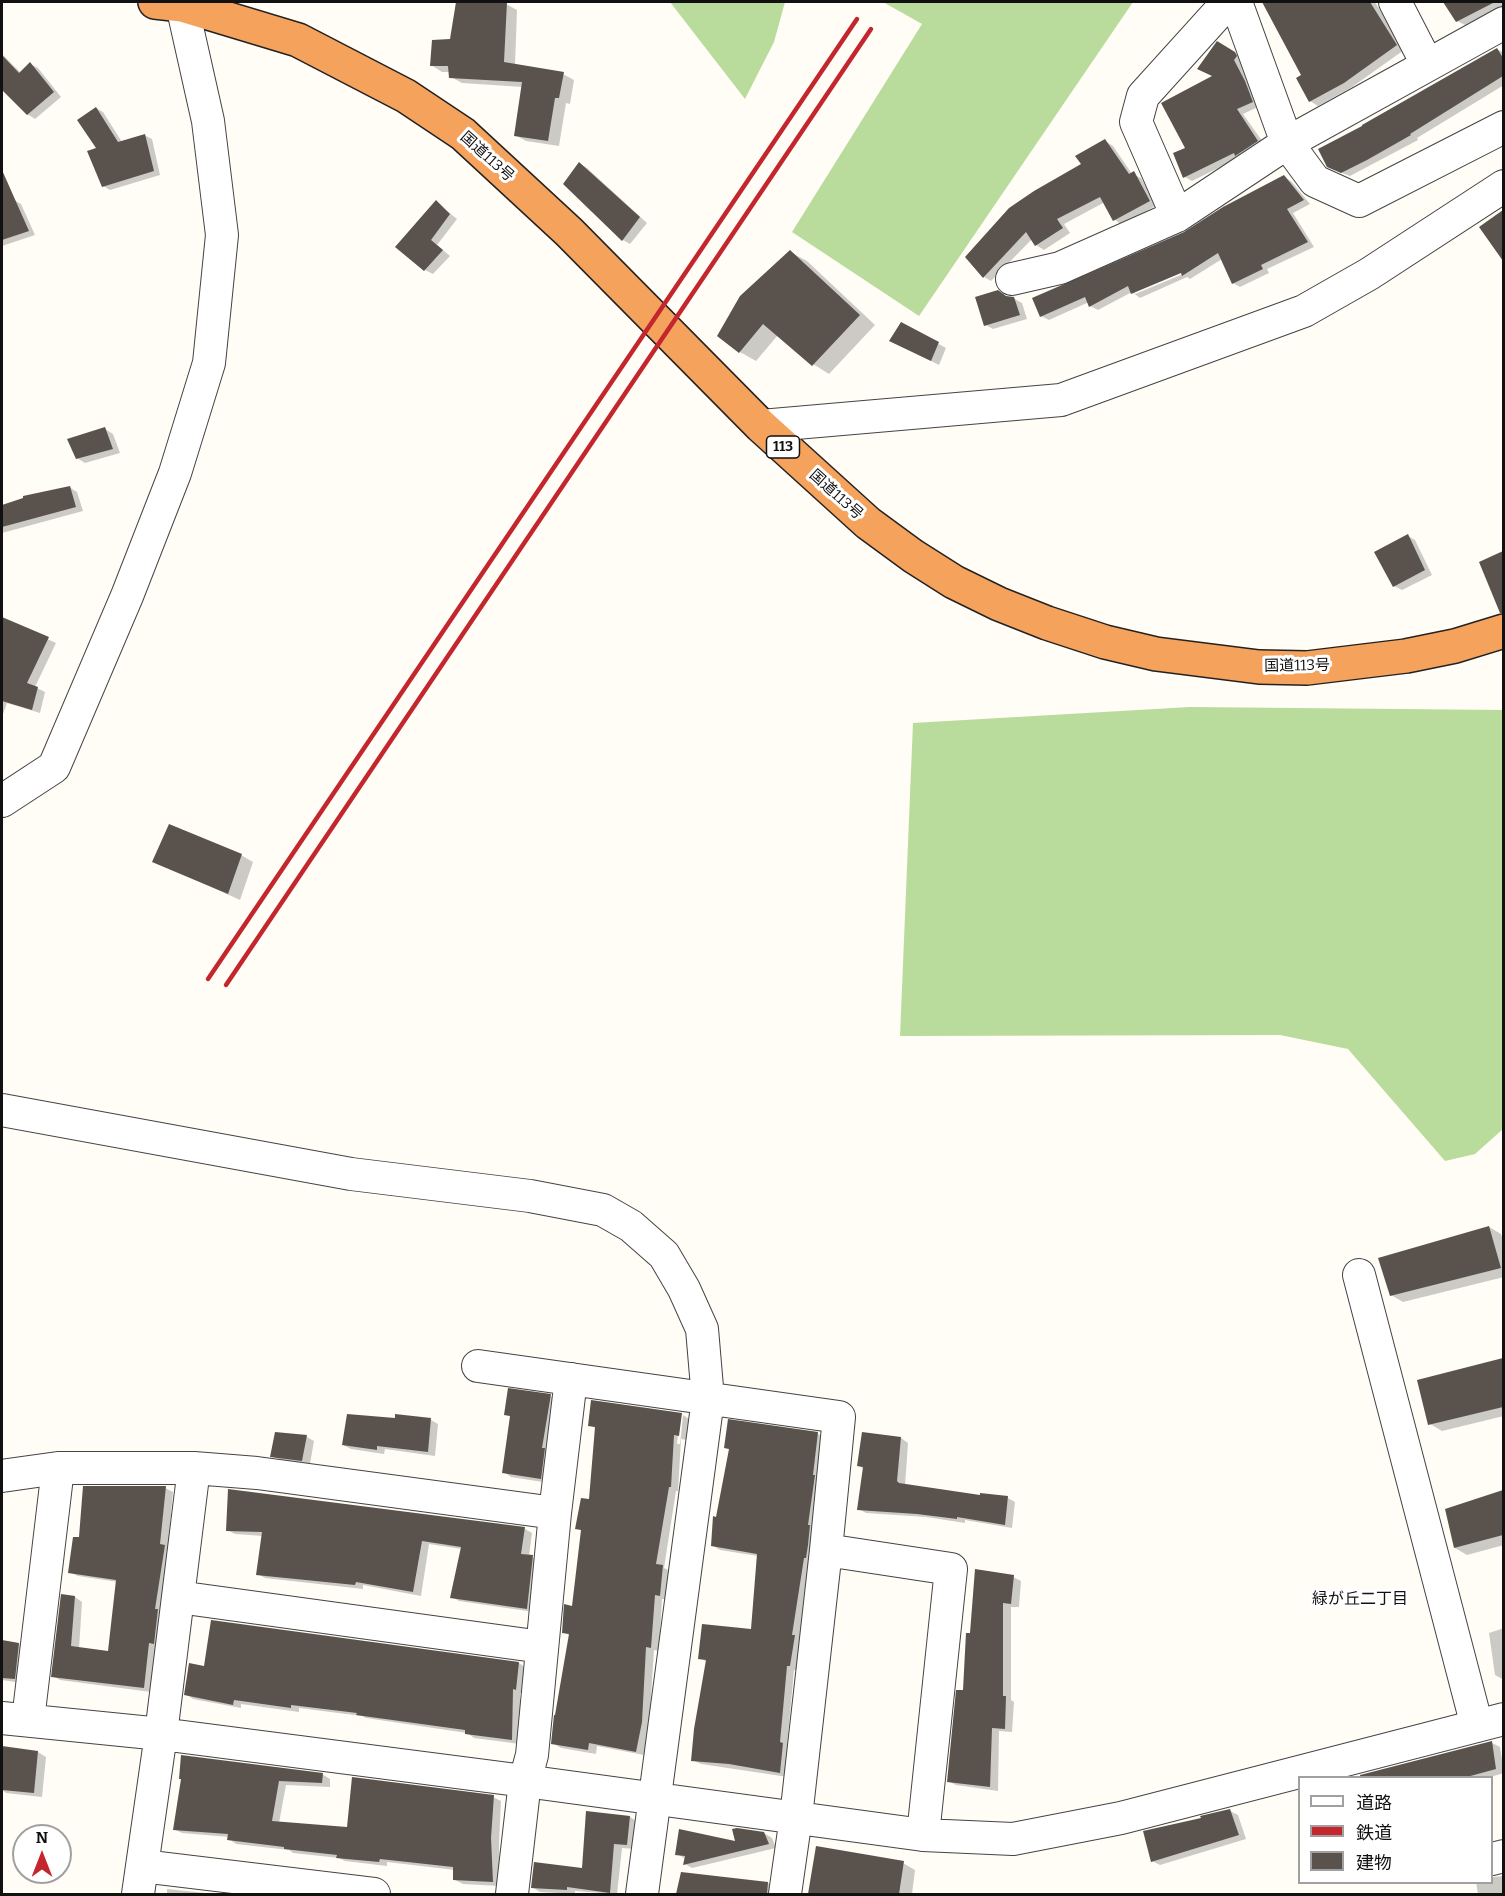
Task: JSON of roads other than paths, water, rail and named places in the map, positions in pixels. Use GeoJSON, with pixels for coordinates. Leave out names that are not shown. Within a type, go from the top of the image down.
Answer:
{"type":"FeatureCollection","features":[{"type":"Feature","properties":{"kind":"highway","name":"国道113号"},"geometry":{"type":"LineString","coordinates":[[168,3],[242,21],[298,40],[406,96],[463,134],[569,232],[761,426],[868,524],[954,582],[1009,608],[1105,642],[1156,654],[1259,667],[1307,668],[1406,657],[1455,646],[1503,631]]}},
{"type":"Feature","properties":{"kind":"street"},"geometry":{"type":"LineString","coordinates":[[1177,216],[1136,122],[1143,96],[1228,2]]}},
{"type":"Feature","properties":{"kind":"street"},"geometry":{"type":"LineString","coordinates":[[1236,2],[1287,143],[1316,181],[1359,201],[1503,127]]}},
{"type":"Feature","properties":{"kind":"street"},"geometry":{"type":"LineString","coordinates":[[1395,2],[1427,64]]}},
{"type":"Feature","properties":{"kind":"street"},"geometry":{"type":"LineString","coordinates":[[2,801],[54,767],[127,596],[171,483],[209,363],[222,235],[208,121],[168,3]]}},
{"type":"Feature","properties":{"kind":"street"},"geometry":{"type":"LineString","coordinates":[[1012,279],[1060,268],[1177,216],[1287,143],[1503,23]]}},
{"type":"Feature","properties":{"kind":"street"},"geometry":{"type":"LineString","coordinates":[[761,426],[1061,400],[1304,311],[1369,274],[1503,186]]}},
{"type":"Feature","properties":{"kind":"street"},"geometry":{"type":"LineString","coordinates":[[2,773],[54,767]]}},
{"type":"Feature","properties":{"kind":"street"},"geometry":{"type":"LineString","coordinates":[[2,1110],[351,1174],[530,1196],[603,1210],[631,1226],[664,1255],[684,1288],[702,1329],[708,1399],[642,1894]]}},
{"type":"Feature","properties":{"kind":"street"},"geometry":{"type":"LineString","coordinates":[[58,1468],[15,1719],[161,1734],[923,1835],[1013,1839],[1121,1818],[1490,1723],[1359,1275]]}},
{"type":"Feature","properties":{"kind":"street"},"geometry":{"type":"LineString","coordinates":[[477,1366],[839,1417],[796,1817],[784,1894]]}},
{"type":"Feature","properties":{"kind":"street"},"geometry":{"type":"LineString","coordinates":[[512,1894],[525,1781],[532,1755],[555,1513],[571,1379]]}},
{"type":"Feature","properties":{"kind":"street"},"geometry":{"type":"LineString","coordinates":[[2,1476],[58,1468],[194,1468],[257,1473],[555,1513]]}},
{"type":"Feature","properties":{"kind":"street"},"geometry":{"type":"LineString","coordinates":[[194,1468],[161,1734],[140,1880],[374,1894]]}},
{"type":"Feature","properties":{"kind":"street"},"geometry":{"type":"LineString","coordinates":[[826,1550],[951,1569],[923,1835]]}},
{"type":"Feature","properties":{"kind":"street"},"geometry":{"type":"LineString","coordinates":[[178,1597],[542,1647]]}},
{"type":"Feature","properties":{"kind":"railway"},"geometry":{"type":"LineString","coordinates":[[208,979],[857,19]]}},
{"type":"Feature","properties":{"kind":"railway"},"geometry":{"type":"LineString","coordinates":[[226,985],[871,29]]}},
{"type":"Feature","properties":{"kind":"district","name":"緑が丘二丁目"},"geometry":{"type":"Point","coordinates":[1360,1600]}}]}
